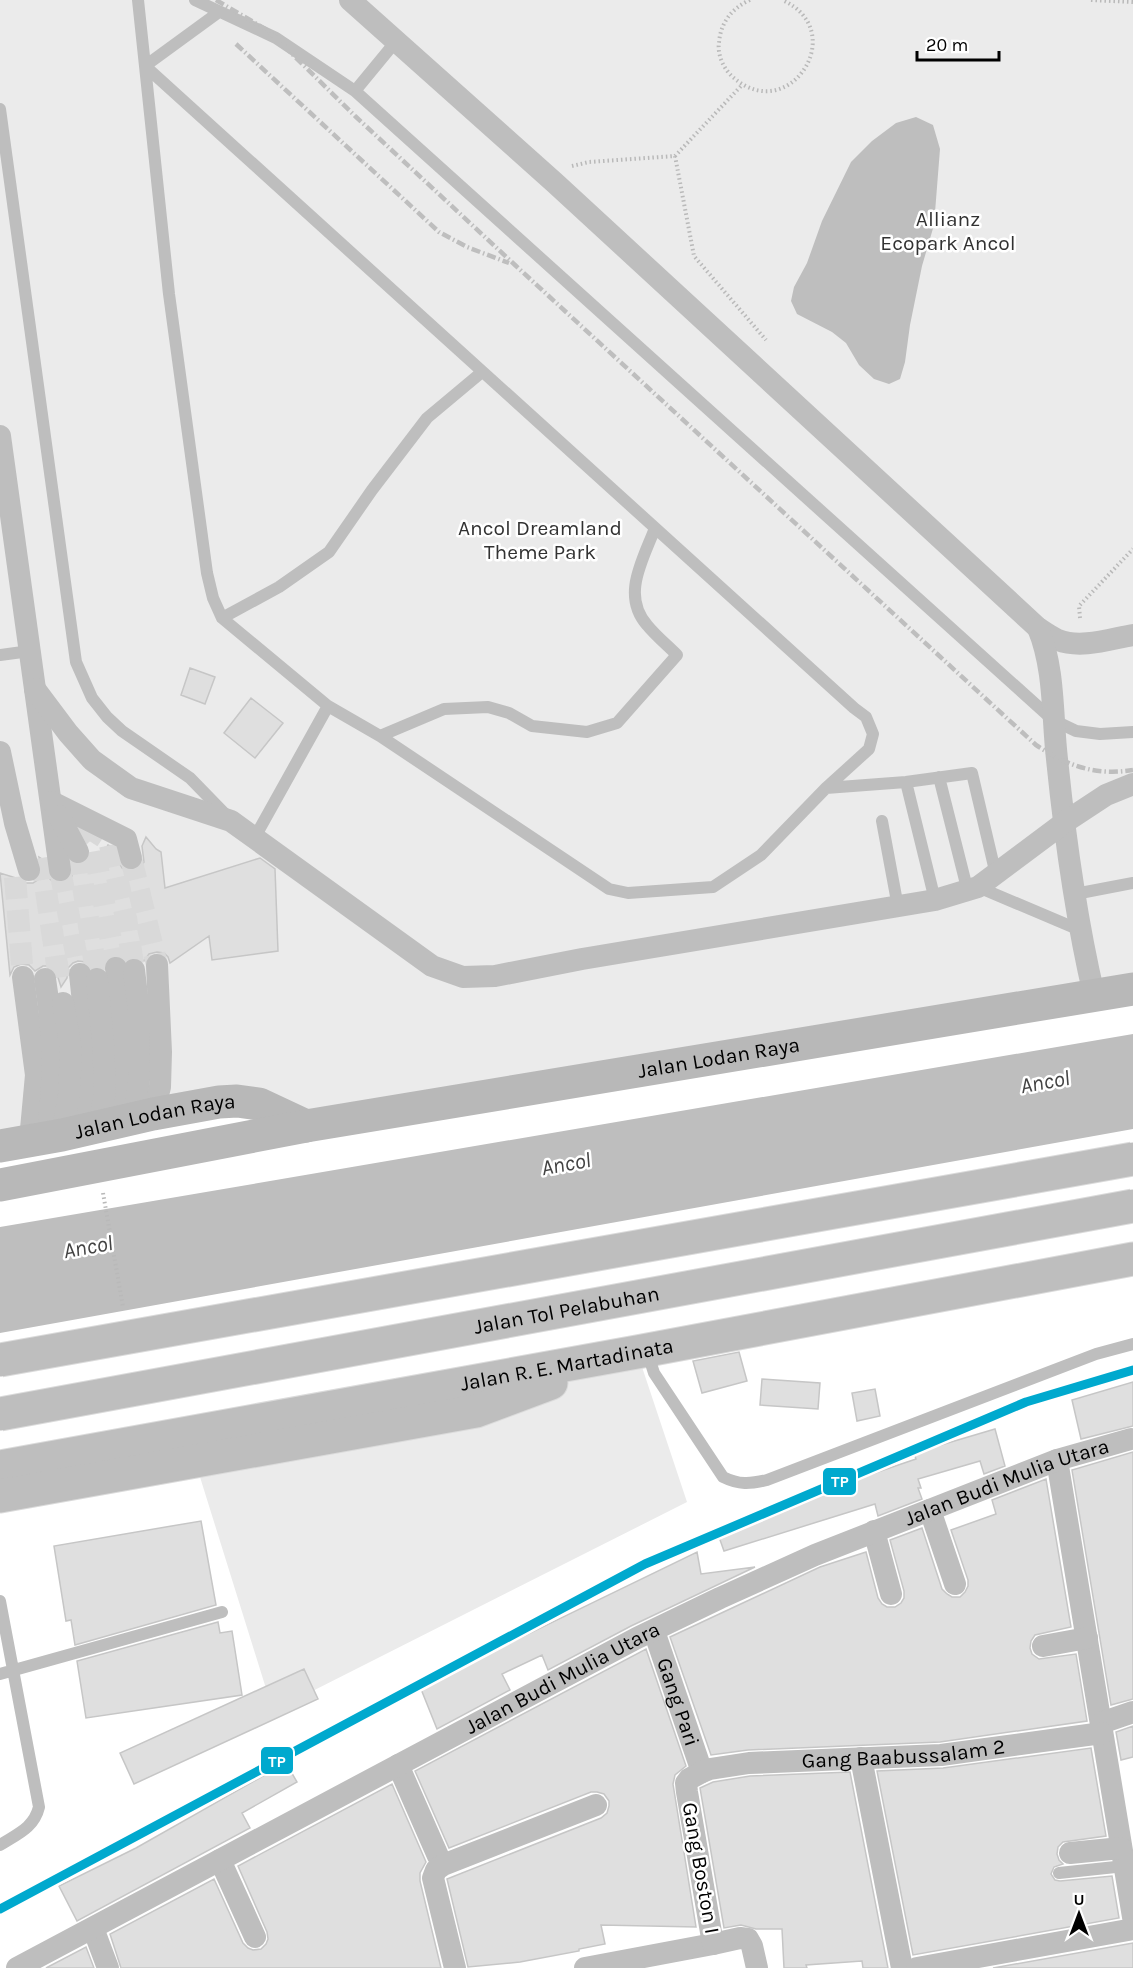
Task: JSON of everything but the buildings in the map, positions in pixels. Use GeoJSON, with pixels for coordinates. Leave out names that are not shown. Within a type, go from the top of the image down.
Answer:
{"type":"FeatureCollection","features":[{"type":"Feature","properties":{"kind":"highway"},"geometry":{"type":"LineString","coordinates":[[0,1360],[1133,1159]]}},
{"type":"Feature","properties":{"kind":"highway","name":"Jalan Tol Pelabuhan"},"geometry":{"type":"LineString","coordinates":[[0,1414],[1133,1206]]}},
{"type":"Feature","properties":{"kind":"highway"},"geometry":{"type":"LineString","coordinates":[[0,1419],[261,1368],[1133,1213]]}},
{"type":"Feature","properties":{"kind":"highway","name":"Jalan R. E. Martadinata"},"geometry":{"type":"LineString","coordinates":[[0,1467],[642,1351],[1133,1259]]}},
{"type":"Feature","properties":{"kind":"highway"},"geometry":{"type":"LineString","coordinates":[[0,1496],[476,1411],[642,1351]]}},
{"type":"Feature","properties":{"kind":"main road","name":"Jalan Lodan Raya"},"geometry":{"type":"LineString","coordinates":[[0,1185],[306,1126],[1133,988]]}},
{"type":"Feature","properties":{"kind":"main road","name":"Jalan Lodan Raya"},"geometry":{"type":"LineString","coordinates":[[80,1130],[219,1102],[237,1101],[259,1104],[306,1126]]}},
{"type":"Feature","properties":{"kind":"street"},"geometry":{"type":"LineString","coordinates":[[350,0],[555,183],[1038,628],[1071,643],[1133,635]]}},
{"type":"Feature","properties":{"kind":"street"},"geometry":{"type":"LineString","coordinates":[[0,436],[60,870]]}},
{"type":"Feature","properties":{"kind":"street"},"geometry":{"type":"LineString","coordinates":[[1038,628],[1047,656],[1065,822],[1075,894],[1094,995]]}},
{"type":"Feature","properties":{"kind":"street"},"geometry":{"type":"LineString","coordinates":[[35,689],[68,733],[92,760],[131,788],[231,820],[432,966],[463,977],[495,976],[582,959],[935,900],[981,885],[1065,822],[1106,795],[1133,784]]}},
{"type":"Feature","properties":{"kind":"street"},"geometry":{"type":"LineString","coordinates":[[0,752],[15,823],[28,869]]}},
{"type":"Feature","properties":{"kind":"street"},"geometry":{"type":"LineString","coordinates":[[52,802],[78,852]]}},
{"type":"Feature","properties":{"kind":"street"},"geometry":{"type":"LineString","coordinates":[[52,802],[126,839],[131,858]]}},
{"type":"Feature","properties":{"kind":"street"},"geometry":{"type":"LineString","coordinates":[[80,1130],[160,1087],[161,1052],[157,965]]}},
{"type":"Feature","properties":{"kind":"street"},"geometry":{"type":"LineString","coordinates":[[79,976],[36,1075],[80,1130]]}},
{"type":"Feature","properties":{"kind":"street"},"geometry":{"type":"LineString","coordinates":[[79,976],[71,1049],[69,1095],[80,1130]]}},
{"type":"Feature","properties":{"kind":"street"},"geometry":{"type":"LineString","coordinates":[[79,976],[103,1042],[105,1091],[80,1130]]}},
{"type":"Feature","properties":{"kind":"street"},"geometry":{"type":"LineString","coordinates":[[79,976],[140,1021],[140,1071],[80,1130]]}},
{"type":"Feature","properties":{"kind":"street","name":"Jalan Budi Mulia Utara"},"geometry":{"type":"LineString","coordinates":[[17,1968],[654,1631],[794,1564],[1057,1460],[1131,1439]]}},
{"type":"Feature","properties":{"kind":"street"},"geometry":{"type":"LineString","coordinates":[[1057,1460],[1133,1917]]}},
{"type":"Feature","properties":{"kind":"street"},"geometry":{"type":"LineString","coordinates":[[930,1510],[955,1584]]}},
{"type":"Feature","properties":{"kind":"street"},"geometry":{"type":"LineString","coordinates":[[874,1532],[891,1593]]}},
{"type":"Feature","properties":{"kind":"street","name":"Gang Pari"},"geometry":{"type":"LineString","coordinates":[[654,1631],[702,1772]]}},
{"type":"Feature","properties":{"kind":"street"},"geometry":{"type":"LineString","coordinates":[[1043,1647],[1086,1638]]}},
{"type":"Feature","properties":{"kind":"street","name":"Gang Baabussalam 2"},"geometry":{"type":"LineString","coordinates":[[702,1772],[749,1763],[942,1755],[1101,1728],[1133,1712]]}},
{"type":"Feature","properties":{"kind":"street"},"geometry":{"type":"LineString","coordinates":[[861,1758],[902,1968]]}},
{"type":"Feature","properties":{"kind":"street"},"geometry":{"type":"LineString","coordinates":[[398,1765],[438,1856]]}},
{"type":"Feature","properties":{"kind":"street","name":"Gang Boston I"},"geometry":{"type":"LineString","coordinates":[[702,1772],[686,1783],[713,1944],[740,1938],[747,1939],[753,1946],[757,1968]]}},
{"type":"Feature","properties":{"kind":"street"},"geometry":{"type":"LineString","coordinates":[[455,1968],[433,1878],[436,1870],[443,1865],[596,1804]]}},
{"type":"Feature","properties":{"kind":"street"},"geometry":{"type":"LineString","coordinates":[[1065,1863],[1123,1857]]}},
{"type":"Feature","properties":{"kind":"street"},"geometry":{"type":"LineString","coordinates":[[220,1860],[255,1937]]}},
{"type":"Feature","properties":{"kind":"street"},"geometry":{"type":"LineString","coordinates":[[93,1928],[108,1968]]}},
{"type":"Feature","properties":{"kind":"street"},"geometry":{"type":"LineString","coordinates":[[917,1968],[1133,1929]]}},
{"type":"Feature","properties":{"kind":"street"},"geometry":{"type":"LineString","coordinates":[[585,1968],[713,1944]]}},
{"type":"Feature","properties":{"kind":"lane"},"geometry":{"type":"LineString","coordinates":[[138,0],[169,294],[205,562],[213,598],[222,618],[328,706],[380,736],[609,889],[628,892],[713,887],[761,855],[826,788],[869,749],[873,734],[866,717],[145,66]]}},
{"type":"Feature","properties":{"kind":"lane"},"geometry":{"type":"LineString","coordinates":[[195,0],[276,38],[355,91],[1053,720],[1076,731],[1100,734],[1133,732]]}},
{"type":"Feature","properties":{"kind":"lane"},"geometry":{"type":"LineString","coordinates":[[145,66],[219,12]]}},
{"type":"Feature","properties":{"kind":"lane"},"geometry":{"type":"LineString","coordinates":[[355,91],[397,40]]}},
{"type":"Feature","properties":{"kind":"lane"},"geometry":{"type":"LineString","coordinates":[[0,109],[76,662],[92,698],[107,717],[122,731],[190,778],[231,820]]}},
{"type":"Feature","properties":{"kind":"lane"},"geometry":{"type":"LineString","coordinates":[[222,618],[279,587],[329,552],[372,490],[427,418],[482,372]]}},
{"type":"Feature","properties":{"kind":"lane"},"geometry":{"type":"LineString","coordinates":[[380,736],[444,709],[488,707],[509,713],[532,726],[587,732],[616,723],[677,655],[645,624],[635,604],[634,585],[655,528]]}},
{"type":"Feature","properties":{"kind":"lane"},"geometry":{"type":"LineString","coordinates":[[0,655],[30,651]]}},
{"type":"Feature","properties":{"kind":"lane"},"geometry":{"type":"LineString","coordinates":[[255,837],[328,706]]}},
{"type":"Feature","properties":{"kind":"lane"},"geometry":{"type":"LineString","coordinates":[[826,788],[906,782],[972,772],[981,885]]}},
{"type":"Feature","properties":{"kind":"lane"},"geometry":{"type":"LineString","coordinates":[[939,777],[981,885],[1082,931]]}},
{"type":"Feature","properties":{"kind":"lane"},"geometry":{"type":"LineString","coordinates":[[906,782],[935,900]]}},
{"type":"Feature","properties":{"kind":"lane"},"geometry":{"type":"LineString","coordinates":[[882,820],[898,907]]}},
{"type":"Feature","properties":{"kind":"lane"},"geometry":{"type":"LineString","coordinates":[[1075,894],[1133,883]]}},
{"type":"Feature","properties":{"kind":"lane"},"geometry":{"type":"LineString","coordinates":[[642,1351],[654,1373],[723,1477],[736,1483],[750,1484],[767,1480],[1096,1354],[1133,1344]]}},
{"type":"Feature","properties":{"kind":"lane"},"geometry":{"type":"LineString","coordinates":[[0,1601],[39,1807],[29,1827],[0,1845]]}},
{"type":"Feature","properties":{"kind":"lane"},"geometry":{"type":"LineString","coordinates":[[0,1674],[222,1612]]}},
{"type":"Feature","properties":{"kind":"path"},"geometry":{"type":"LineString","coordinates":[[750,0],[740,2],[728,15],[721,29],[718,45],[721,61],[742,85],[758,90],[773,91],[789,85],[801,75],[810,63],[813,48],[812,33],[806,20],[796,8],[782,0]]}},
{"type":"Feature","properties":{"kind":"path"},"geometry":{"type":"LineString","coordinates":[[1091,0],[1133,2]]}},
{"type":"Feature","properties":{"kind":"path"},"geometry":{"type":"LineString","coordinates":[[555,183],[571,167],[589,162],[675,156],[742,85]]}},
{"type":"Feature","properties":{"kind":"path"},"geometry":{"type":"LineString","coordinates":[[675,156],[694,256],[768,342],[752,365]]}},
{"type":"Feature","properties":{"kind":"path"},"geometry":{"type":"LineString","coordinates":[[1083,643],[1079,606],[1133,549]]}},
{"type":"Feature","properties":{"kind":"path"},"geometry":{"type":"LineString","coordinates":[[105,1204],[124,1315]]}},
{"type":"Feature","properties":{"kind":"green space","name":"Ancol Dreamland Theme Park"},"geometry":{"type":"Polygon","coordinates":[[[0,0],[1133,0],[1133,989],[306,1126],[259,1104],[0,1146],[0,0]]]}},
{"type":"Feature","properties":{"kind":"green space"},"geometry":{"type":"Polygon","coordinates":[[[637,1352],[687,1502],[273,1711],[195,1461],[637,1352]]]}},
{"type":"Feature","properties":{"kind":"water"},"geometry":{"type":"Polygon","coordinates":[[[916,117],[933,125],[940,149],[934,225],[922,266],[905,362],[900,379],[889,384],[874,379],[859,365],[846,343],[832,332],[797,314],[791,301],[794,287],[807,263],[822,221],[851,162],[872,141],[896,123],[916,117]]]}},
{"type":"Feature","properties":{"kind":"water","name":"Ancol"},"geometry":{"type":"Polygon","coordinates":[[[1133,1034],[1133,1129],[0,1333],[0,1227],[1133,1034]]]}},
{"type":"Feature","properties":{"kind":"tunnel"},"geometry":{"type":"LineString","coordinates":[[85,825],[108,840],[110,845],[126,918],[134,970]]}},
{"type":"Feature","properties":{"kind":"tunnel"},"geometry":{"type":"LineString","coordinates":[[74,826],[94,848],[116,968]]}},
{"type":"Feature","properties":{"kind":"tunnel"},"geometry":{"type":"LineString","coordinates":[[78,852],[97,979]]}},
{"type":"Feature","properties":{"kind":"tunnel"},"geometry":{"type":"LineString","coordinates":[[41,858],[60,984]]}},
{"type":"Feature","properties":{"kind":"tunnel"},"geometry":{"type":"LineString","coordinates":[[131,858],[157,965]]}},
{"type":"Feature","properties":{"kind":"tunnel"},"geometry":{"type":"LineString","coordinates":[[60,870],[80,974]]}},
{"type":"Feature","properties":{"kind":"tunnel"},"geometry":{"type":"LineString","coordinates":[[15,877],[23,977]]}},
{"type":"Feature","properties":{"kind":"railway"},"geometry":{"type":"LineString","coordinates":[[216,0],[267,30],[276,38],[355,116],[515,265],[1036,745],[1059,759],[1082,768],[1106,772],[1133,770]]}},
{"type":"Feature","properties":{"kind":"railway"},"geometry":{"type":"LineString","coordinates":[[236,44],[439,232],[467,247],[509,263]]}},
{"type":"Feature","properties":{"kind":"transit line","name":"TP"},"geometry":{"type":"LineString","coordinates":[[0,1909],[645,1564],[1026,1402],[1133,1370]]}},
{"type":"Feature","properties":{"kind":"park label","name":"Allianz Ecopark Ancol"},"geometry":{"type":"Point","coordinates":[948,231]}}]}
